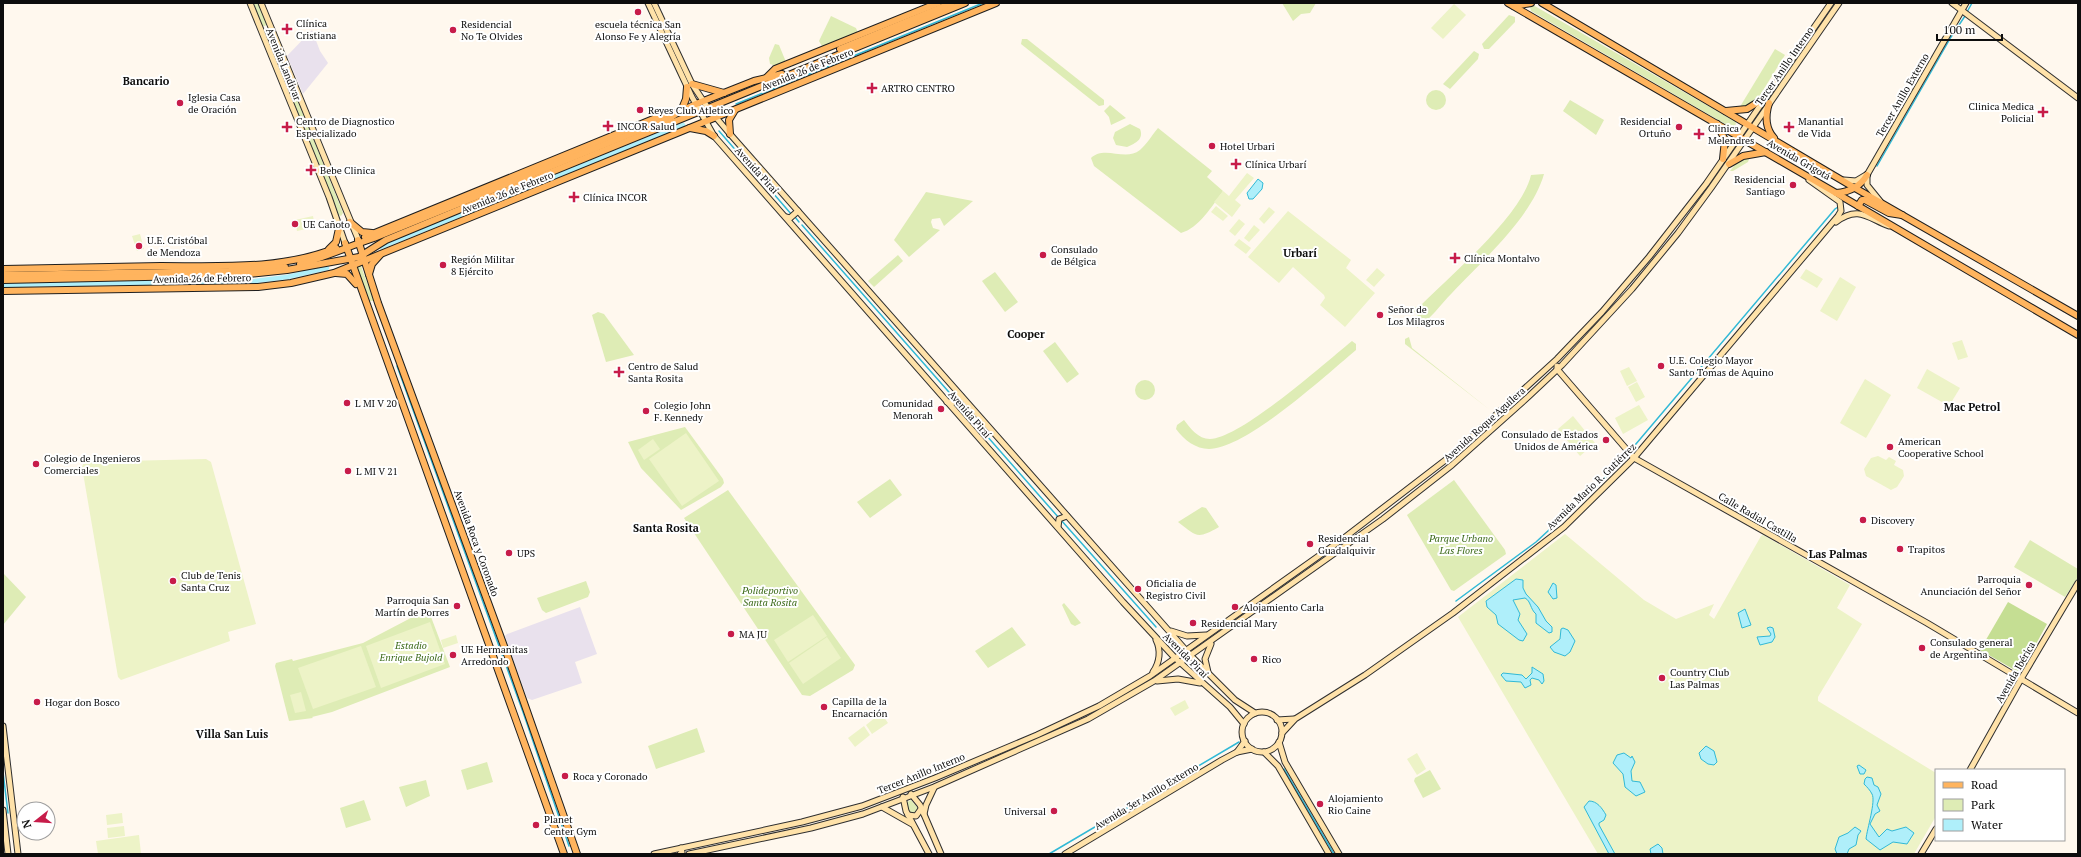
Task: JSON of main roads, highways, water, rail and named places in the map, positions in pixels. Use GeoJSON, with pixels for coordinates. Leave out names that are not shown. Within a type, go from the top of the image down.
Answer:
{"type":"FeatureCollection","features":[{"type":"Feature","properties":{"kind":"main road","name":"Avenida Landivar"},"geometry":{"type":"LineString","coordinates":[[250,3],[340,224],[345,245]]}},
{"type":"Feature","properties":{"kind":"main road","name":"Avenida Landivar"},"geometry":{"type":"LineString","coordinates":[[261,3],[359,241]]}},
{"type":"Feature","properties":{"kind":"main road"},"geometry":{"type":"LineString","coordinates":[[648,3],[690,85],[724,93]]}},
{"type":"Feature","properties":{"kind":"main road"},"geometry":{"type":"LineString","coordinates":[[654,3],[690,85],[686,99],[679,112]]}},
{"type":"Feature","properties":{"kind":"main road","name":"Avenida 26 de Febrero"},"geometry":{"type":"LineString","coordinates":[[767,77],[775,69],[938,3]]}},
{"type":"Feature","properties":{"kind":"main road","name":"Avenida 26 de Febrero"},"geometry":{"type":"LineString","coordinates":[[3,269],[252,264],[280,262],[324,253],[465,201],[670,118],[696,104],[767,77],[777,76],[952,3]]}},
{"type":"Feature","properties":{"kind":"main road","name":"Avenida 26 de Febrero"},"geometry":{"type":"LineString","coordinates":[[364,257],[386,240],[965,3]]}},
{"type":"Feature","properties":{"kind":"main road","name":"Avenida 26 de Febrero"},"geometry":{"type":"LineString","coordinates":[[3,291],[258,287],[297,282],[334,273],[351,262],[364,257],[381,254],[996,3]]}},
{"type":"Feature","properties":{"kind":"main road"},"geometry":{"type":"LineString","coordinates":[[1511,4],[1531,3]]}},
{"type":"Feature","properties":{"kind":"main road"},"geometry":{"type":"LineString","coordinates":[[1528,14],[1528,6],[1531,3]]}},
{"type":"Feature","properties":{"kind":"main road","name":"Avenida Grigotá"},"geometry":{"type":"LineString","coordinates":[[1542,3],[1855,188],[2078,316]]}},
{"type":"Feature","properties":{"kind":"main road","name":"Tercer Anillo Interno"},"geometry":{"type":"LineString","coordinates":[[1750,126],[1763,99],[1831,3]]}},
{"type":"Feature","properties":{"kind":"main road","name":"Tercer Anillo Interno"},"geometry":{"type":"LineString","coordinates":[[1742,138],[1769,104],[1839,3]]}},
{"type":"Feature","properties":{"kind":"main road"},"geometry":{"type":"LineString","coordinates":[[1952,3],[2078,98]]}},
{"type":"Feature","properties":{"kind":"main road","name":"Tercer Anillo Externo"},"geometry":{"type":"LineString","coordinates":[[1867,174],[1963,12],[1966,3]]}},
{"type":"Feature","properties":{"kind":"main road","name":"Avenida Grigotá"},"geometry":{"type":"LineString","coordinates":[[1511,4],[2078,335]]}},
{"type":"Feature","properties":{"kind":"main road"},"geometry":{"type":"LineString","coordinates":[[1522,4],[1528,14]]}},
{"type":"Feature","properties":{"kind":"main road"},"geometry":{"type":"LineString","coordinates":[[1817,34],[1815,30],[1824,14]]}},
{"type":"Feature","properties":{"kind":"main road"},"geometry":{"type":"LineString","coordinates":[[260,29],[266,28],[269,24]]}},
{"type":"Feature","properties":{"kind":"main road"},"geometry":{"type":"LineString","coordinates":[[263,35],[267,31],[272,32]]}},
{"type":"Feature","properties":{"kind":"main road"},"geometry":{"type":"LineString","coordinates":[[821,51],[838,50]]}},
{"type":"Feature","properties":{"kind":"main road","name":"Avenida Piraí"},"geometry":{"type":"LineString","coordinates":[[690,85],[716,118],[958,399],[1191,656],[1236,700],[1255,713]]}},
{"type":"Feature","properties":{"kind":"main road","name":"Avenida Piraí"},"geometry":{"type":"LineString","coordinates":[[690,85],[696,104],[714,136],[1154,635],[1180,663],[1230,707],[1244,724]]}},
{"type":"Feature","properties":{"kind":"main road"},"geometry":{"type":"LineString","coordinates":[[1722,110],[1735,111],[1747,109],[1763,99]]}},
{"type":"Feature","properties":{"kind":"main road"},"geometry":{"type":"LineString","coordinates":[[1769,104],[1766,119],[1771,135],[1776,141]]}},
{"type":"Feature","properties":{"kind":"main road"},"geometry":{"type":"LineString","coordinates":[[730,134],[729,120],[735,110]]}},
{"type":"Feature","properties":{"kind":"main road","name":"Avenida 26 de Febrero"},"geometry":{"type":"LineString","coordinates":[[359,241],[374,233],[450,201],[668,113],[679,112]]}},
{"type":"Feature","properties":{"kind":"main road"},"geometry":{"type":"LineString","coordinates":[[298,121],[304,122],[307,117]]}},
{"type":"Feature","properties":{"kind":"main road"},"geometry":{"type":"LineString","coordinates":[[1716,123],[1724,140],[1723,159]]}},
{"type":"Feature","properties":{"kind":"main road"},"geometry":{"type":"LineString","coordinates":[[301,130],[305,126],[311,126]]}},
{"type":"Feature","properties":{"kind":"main road"},"geometry":{"type":"LineString","coordinates":[[688,128],[706,131],[714,136]]}},
{"type":"Feature","properties":{"kind":"main road","name":"Avenida Roque Aguilera"},"geometry":{"type":"LineString","coordinates":[[1175,658],[1341,540],[1441,465],[1539,376],[1602,312],[1640,269],[1670,232],[1723,159],[1742,138]]}},
{"type":"Feature","properties":{"kind":"main road","name":"Avenida Roque Aguilera"},"geometry":{"type":"LineString","coordinates":[[1180,663],[1402,504],[1452,465],[1557,369],[1592,334],[1663,253],[1729,164],[1742,138]]}},
{"type":"Feature","properties":{"kind":"main road"},"geometry":{"type":"LineString","coordinates":[[1729,164],[1743,156],[1766,152]]}},
{"type":"Feature","properties":{"kind":"main road","name":"Avenida Mario R. Gutiérrez"},"geometry":{"type":"LineString","coordinates":[[1282,732],[1295,719],[1365,675],[1454,613],[1564,527],[1631,455],[1831,226],[1841,211],[1840,202],[1824,192],[1801,172]]}},
{"type":"Feature","properties":{"kind":"main road"},"geometry":{"type":"LineString","coordinates":[[1840,178],[1856,180],[1867,174]]}},
{"type":"Feature","properties":{"kind":"main road"},"geometry":{"type":"LineString","coordinates":[[1836,193],[1846,192],[1855,188],[1867,174]]}},
{"type":"Feature","properties":{"kind":"main road"},"geometry":{"type":"LineString","coordinates":[[1867,174],[1867,185],[1882,203]]}},
{"type":"Feature","properties":{"kind":"main road"},"geometry":{"type":"LineString","coordinates":[[1858,206],[1862,200],[1865,200],[1889,213],[1904,215]]}},
{"type":"Feature","properties":{"kind":"main road"},"geometry":{"type":"LineString","coordinates":[[450,201],[465,201]]}},
{"type":"Feature","properties":{"kind":"main road"},"geometry":{"type":"LineString","coordinates":[[786,217],[790,218],[798,212]]}},
{"type":"Feature","properties":{"kind":"main road","name":"Avenida Mario R. Gutiérrez"},"geometry":{"type":"LineString","coordinates":[[1831,226],[1846,215],[1857,213],[1863,214],[1903,232]]}},
{"type":"Feature","properties":{"kind":"main road"},"geometry":{"type":"LineString","coordinates":[[350,222],[362,232],[374,233]]}},
{"type":"Feature","properties":{"kind":"main road"},"geometry":{"type":"LineString","coordinates":[[324,253],[336,242],[340,224]]}},
{"type":"Feature","properties":{"kind":"main road"},"geometry":{"type":"LineString","coordinates":[[799,232],[798,228],[800,224],[809,225]]}},
{"type":"Feature","properties":{"kind":"main road"},"geometry":{"type":"LineString","coordinates":[[1663,253],[1670,237],[1670,232]]}},
{"type":"Feature","properties":{"kind":"main road","name":"Avenida Roca y Coronado"},"geometry":{"type":"LineString","coordinates":[[359,241],[378,303],[577,854]]}},
{"type":"Feature","properties":{"kind":"main road"},"geometry":{"type":"LineString","coordinates":[[345,245],[365,304],[424,459],[564,854]]}},
{"type":"Feature","properties":{"kind":"main road","name":"Avenida 26 de Febrero"},"geometry":{"type":"LineString","coordinates":[[3,275],[229,271],[281,267],[326,257],[345,245]]}},
{"type":"Feature","properties":{"kind":"main road"},"geometry":{"type":"LineString","coordinates":[[369,276],[372,264],[381,254]]}},
{"type":"Feature","properties":{"kind":"main road","name":"Avenida 26 de Febrero"},"geometry":{"type":"LineString","coordinates":[[3,280],[245,275],[351,262]]}},
{"type":"Feature","properties":{"kind":"main road"},"geometry":{"type":"LineString","coordinates":[[1632,289],[1629,284],[1640,269]]}},
{"type":"Feature","properties":{"kind":"main road"},"geometry":{"type":"LineString","coordinates":[[334,273],[351,276],[361,291]]}},
{"type":"Feature","properties":{"kind":"main road"},"geometry":{"type":"LineString","coordinates":[[365,304],[378,303]]}},
{"type":"Feature","properties":{"kind":"main road"},"geometry":{"type":"LineString","coordinates":[[1592,334],[1603,316],[1602,312]]}},
{"type":"Feature","properties":{"kind":"main road"},"geometry":{"type":"LineString","coordinates":[[1539,376],[1557,369],[1562,354]]}},
{"type":"Feature","properties":{"kind":"main road","name":"Calle Radial Castilla"},"geometry":{"type":"LineString","coordinates":[[1557,369],[1631,455],[1927,623],[2078,713]]}},
{"type":"Feature","properties":{"kind":"main road"},"geometry":{"type":"LineString","coordinates":[[947,402],[958,399]]}},
{"type":"Feature","properties":{"kind":"main road"},"geometry":{"type":"LineString","coordinates":[[424,459],[434,455]]}},
{"type":"Feature","properties":{"kind":"main road"},"geometry":{"type":"LineString","coordinates":[[1052,519],[1063,514]]}},
{"type":"Feature","properties":{"kind":"main road"},"geometry":{"type":"LineString","coordinates":[[1058,526],[1059,519],[1063,514]]}},
{"type":"Feature","properties":{"kind":"main road","name":"Avenida Ibérica"},"geometry":{"type":"LineString","coordinates":[[1971,769],[2021,679],[2078,583]]}},
{"type":"Feature","properties":{"kind":"main road"},"geometry":{"type":"LineString","coordinates":[[1167,629],[1187,636],[1209,634]]}},
{"type":"Feature","properties":{"kind":"main road"},"geometry":{"type":"LineString","coordinates":[[1150,676],[1157,665],[1159,652],[1154,635]]}},
{"type":"Feature","properties":{"kind":"main road"},"geometry":{"type":"LineString","coordinates":[[1213,677],[1206,666],[1205,659],[1206,652],[1214,640]]}},
{"type":"Feature","properties":{"kind":"main road","name":"Tercer Anillo Interno"},"geometry":{"type":"LineString","coordinates":[[654,854],[802,822],[871,803],[1016,745],[1099,706],[1150,676],[1175,658]]}},
{"type":"Feature","properties":{"kind":"main road","name":"Tercer Anillo Interno"},"geometry":{"type":"LineString","coordinates":[[689,854],[811,828],[854,816],[912,796],[1088,719],[1154,681],[1180,663]]}},
{"type":"Feature","properties":{"kind":"main road"},"geometry":{"type":"LineString","coordinates":[[1154,681],[1178,679],[1202,683]]}},
{"type":"Feature","properties":{"kind":"main road"},"geometry":{"type":"LineString","coordinates":[[1088,719],[1087,716],[1099,706]]}},
{"type":"Feature","properties":{"kind":"main road"},"geometry":{"type":"LineString","coordinates":[[1264,752],[1275,747],[1279,742],[1282,732],[1277,720],[1267,713],[1255,713],[1250,716],[1244,724],[1242,732],[1245,742],[1252,749],[1264,752],[1278,766],[1329,854]]}},
{"type":"Feature","properties":{"kind":"main road","name":"Avenida Mario R. Gutiérrez"},"geometry":{"type":"LineString","coordinates":[[1277,720],[1295,719]]}},
{"type":"Feature","properties":{"kind":"main road"},"geometry":{"type":"LineString","coordinates":[[3,726],[18,854]]}},
{"type":"Feature","properties":{"kind":"main road","name":"Avenida 3er Anillo Externo"},"geometry":{"type":"LineString","coordinates":[[1237,752],[1245,742]]}},
{"type":"Feature","properties":{"kind":"main road"},"geometry":{"type":"LineString","coordinates":[[1279,742],[1285,762],[1339,854]]}},
{"type":"Feature","properties":{"kind":"main road","name":"Avenida 3er Anillo Externo"},"geometry":{"type":"LineString","coordinates":[[1065,854],[1237,752],[1252,749]]}},
{"type":"Feature","properties":{"kind":"main road"},"geometry":{"type":"LineString","coordinates":[[1278,766],[1285,762]]}},
{"type":"Feature","properties":{"kind":"main road"},"geometry":{"type":"LineString","coordinates":[[929,854],[921,825],[926,805],[934,787]]}},
{"type":"Feature","properties":{"kind":"main road"},"geometry":{"type":"LineString","coordinates":[[904,790],[912,796],[921,808],[924,817]]}},
{"type":"Feature","properties":{"kind":"main road"},"geometry":{"type":"LineString","coordinates":[[904,790],[903,799],[908,815],[913,824]]}},
{"type":"Feature","properties":{"kind":"main road"},"geometry":{"type":"LineString","coordinates":[[854,816],[871,803]]}},
{"type":"Feature","properties":{"kind":"main road"},"geometry":{"type":"LineString","coordinates":[[882,807],[913,824],[921,825],[941,854]]}},
{"type":"Feature","properties":{"kind":"main road"},"geometry":{"type":"LineString","coordinates":[[908,815],[916,816],[921,808]]}},
{"type":"Feature","properties":{"kind":"main road"},"geometry":{"type":"LineString","coordinates":[[3,810],[8,854]]}},
{"type":"Feature","properties":{"kind":"main road"},"geometry":{"type":"LineString","coordinates":[[811,828],[811,823],[821,817]]}},
{"type":"Feature","properties":{"kind":"main road"},"geometry":{"type":"LineString","coordinates":[[791,833],[800,826],[802,822]]}},
{"type":"Feature","properties":{"kind":"main road"},"geometry":{"type":"LineString","coordinates":[[1921,854],[1935,831]]}},
{"type":"Feature","properties":{"kind":"main road"},"geometry":{"type":"LineString","coordinates":[[701,851],[699,848],[701,845],[720,840]]}},
{"type":"Feature","properties":{"kind":"main road"},"geometry":{"type":"LineString","coordinates":[[680,854],[682,852],[681,848]]}},
{"type":"Feature","properties":{"kind":"water"},"geometry":{"type":"Polygon","coordinates":[[[1258,179],[1263,183],[1262,189],[1253,199],[1249,199],[1247,193],[1258,179]]]}},
{"type":"Feature","properties":{"kind":"water"},"geometry":{"type":"Polygon","coordinates":[[[1516,579],[1523,580],[1523,588],[1526,594],[1538,607],[1546,621],[1552,627],[1552,632],[1549,633],[1536,623],[1536,614],[1525,598],[1513,600],[1520,614],[1518,620],[1527,634],[1523,641],[1519,640],[1498,624],[1496,615],[1487,607],[1486,601],[1516,579]]]}},
{"type":"Feature","properties":{"kind":"water"},"geometry":{"type":"Polygon","coordinates":[[[1553,583],[1556,585],[1557,598],[1553,599],[1548,592],[1553,583]]]}},
{"type":"Feature","properties":{"kind":"water"},"geometry":{"type":"Polygon","coordinates":[[[1745,609],[1751,625],[1742,628],[1738,613],[1745,609]]]}},
{"type":"Feature","properties":{"kind":"water"},"geometry":{"type":"Polygon","coordinates":[[[1563,628],[1568,630],[1575,641],[1570,652],[1565,656],[1554,652],[1550,647],[1560,639],[1561,629],[1563,628]]]}},
{"type":"Feature","properties":{"kind":"water"},"geometry":{"type":"Polygon","coordinates":[[[1767,628],[1773,628],[1775,637],[1772,642],[1760,645],[1757,637],[1770,636],[1771,634],[1767,628]]]}},
{"type":"Feature","properties":{"kind":"water"},"geometry":{"type":"Polygon","coordinates":[[[1532,667],[1543,674],[1544,681],[1542,684],[1539,680],[1532,678],[1530,680],[1531,685],[1525,688],[1521,682],[1506,681],[1501,675],[1503,673],[1522,675],[1526,679],[1532,673],[1532,667]]]}},
{"type":"Feature","properties":{"kind":"water"},"geometry":{"type":"Polygon","coordinates":[[[1706,746],[1714,751],[1717,762],[1714,765],[1708,764],[1701,759],[1699,753],[1706,746]]]}},
{"type":"Feature","properties":{"kind":"water"},"geometry":{"type":"Polygon","coordinates":[[[1624,753],[1631,758],[1632,756],[1635,762],[1631,771],[1632,781],[1640,782],[1645,792],[1636,796],[1625,787],[1623,774],[1613,763],[1617,755],[1624,753]]]}},
{"type":"Feature","properties":{"kind":"water"},"geometry":{"type":"Polygon","coordinates":[[[1859,765],[1866,770],[1864,774],[1860,774],[1857,766],[1859,765]]]}},
{"type":"Feature","properties":{"kind":"water"},"geometry":{"type":"Polygon","coordinates":[[[1867,777],[1872,778],[1874,785],[1878,787],[1881,794],[1877,805],[1880,811],[1875,814],[1870,824],[1879,837],[1887,829],[1892,831],[1906,827],[1914,833],[1907,844],[1893,842],[1880,850],[1866,839],[1873,803],[1872,794],[1864,784],[1867,777]]]}},
{"type":"Feature","properties":{"kind":"water"},"geometry":{"type":"Polygon","coordinates":[[[1589,801],[1592,801],[1601,807],[1606,815],[1604,820],[1599,823],[1599,825],[1615,854],[1609,854],[1584,807],[1589,801]]]}},
{"type":"Feature","properties":{"kind":"water"},"geometry":{"type":"Polygon","coordinates":[[[1855,827],[1861,831],[1858,835],[1856,845],[1849,849],[1847,854],[1837,854],[1835,849],[1839,837],[1848,833],[1855,827]]]}},
{"type":"Feature","properties":{"kind":"water"},"geometry":{"type":"Polygon","coordinates":[[[1658,844],[1662,848],[1663,854],[1651,854],[1650,849],[1658,844]]]}},
{"type":"Feature","properties":{"kind":"waterway"},"geometry":{"type":"LineString","coordinates":[[736,104],[983,3]]}},
{"type":"Feature","properties":{"kind":"waterway"},"geometry":{"type":"LineString","coordinates":[[1967,12],[1972,3]]}},
{"type":"Feature","properties":{"kind":"waterway"},"geometry":{"type":"LineString","coordinates":[[1877,166],[1951,37],[1965,16]]}},
{"type":"Feature","properties":{"kind":"waterway"},"geometry":{"type":"LineString","coordinates":[[381,247],[683,125]]}},
{"type":"Feature","properties":{"kind":"waterway"},"geometry":{"type":"LineString","coordinates":[[719,131],[792,215]]}},
{"type":"Feature","properties":{"kind":"waterway"},"geometry":{"type":"LineString","coordinates":[[1630,451],[1838,207]]}},
{"type":"Feature","properties":{"kind":"waterway"},"geometry":{"type":"LineString","coordinates":[[795,217],[799,222]]}},
{"type":"Feature","properties":{"kind":"waterway"},"geometry":{"type":"LineString","coordinates":[[802,225],[955,399]]}},
{"type":"Feature","properties":{"kind":"waterway"},"geometry":{"type":"LineString","coordinates":[[3,285],[255,281],[287,277],[327,268]]}},
{"type":"Feature","properties":{"kind":"waterway"},"geometry":{"type":"LineString","coordinates":[[397,366],[523,712],[569,846]]}},
{"type":"Feature","properties":{"kind":"waterway"},"geometry":{"type":"LineString","coordinates":[[957,402],[1059,518]]}},
{"type":"Feature","properties":{"kind":"waterway"},"geometry":{"type":"LineString","coordinates":[[1456,601],[1536,542],[1602,481],[1626,456]]}},
{"type":"Feature","properties":{"kind":"waterway"},"geometry":{"type":"LineString","coordinates":[[1061,520],[1156,627]]}},
{"type":"Feature","properties":{"kind":"waterway"},"geometry":{"type":"LineString","coordinates":[[1049,854],[1239,742]]}},
{"type":"Feature","properties":{"kind":"waterway"},"geometry":{"type":"LineString","coordinates":[[1284,769],[1334,854]]}},
{"type":"Feature","properties":{"kind":"waterway"},"geometry":{"type":"LineString","coordinates":[[3,772],[8,813]]}},
{"type":"Feature","properties":{"kind":"place","name":"escuela técnica San Alonso Fe y Alegría"},"geometry":{"type":"Point","coordinates":[638,12]}},
{"type":"Feature","properties":{"kind":"place","name":"Clínica Cristiana"},"geometry":{"type":"Point","coordinates":[287,29]}},
{"type":"Feature","properties":{"kind":"place","name":"Residencial No Te Olvides"},"geometry":{"type":"Point","coordinates":[453,30]}},
{"type":"Feature","properties":{"kind":"place","name":"ARTRO CENTRO"},"geometry":{"type":"Point","coordinates":[872,88]}},
{"type":"Feature","properties":{"kind":"place","name":"Iglesia Casa de Oración"},"geometry":{"type":"Point","coordinates":[180,103]}},
{"type":"Feature","properties":{"kind":"place","name":"Reyes Club Atletico"},"geometry":{"type":"Point","coordinates":[640,110]}},
{"type":"Feature","properties":{"kind":"place","name":"Clinica Medica Policial"},"geometry":{"type":"Point","coordinates":[2043,112]}},
{"type":"Feature","properties":{"kind":"place","name":"INCOR Salud"},"geometry":{"type":"Point","coordinates":[608,126]}},
{"type":"Feature","properties":{"kind":"place","name":"Centro de Diagnostico Especializado"},"geometry":{"type":"Point","coordinates":[287,127]}},
{"type":"Feature","properties":{"kind":"place","name":"Residencial Ortuño"},"geometry":{"type":"Point","coordinates":[1679,127]}},
{"type":"Feature","properties":{"kind":"place","name":"Manantial de Vida"},"geometry":{"type":"Point","coordinates":[1789,127]}},
{"type":"Feature","properties":{"kind":"place","name":"Clinica Melendres"},"geometry":{"type":"Point","coordinates":[1699,134]}},
{"type":"Feature","properties":{"kind":"place","name":"Hotel Urbari"},"geometry":{"type":"Point","coordinates":[1212,146]}},
{"type":"Feature","properties":{"kind":"place","name":"Clínica Urbarí"},"geometry":{"type":"Point","coordinates":[1236,164]}},
{"type":"Feature","properties":{"kind":"place","name":"Bebe Clinica"},"geometry":{"type":"Point","coordinates":[311,170]}},
{"type":"Feature","properties":{"kind":"place","name":"Residencial Santiago"},"geometry":{"type":"Point","coordinates":[1793,185]}},
{"type":"Feature","properties":{"kind":"place","name":"Clínica INCOR"},"geometry":{"type":"Point","coordinates":[574,197]}},
{"type":"Feature","properties":{"kind":"place","name":"UE Cañoto"},"geometry":{"type":"Point","coordinates":[295,224]}},
{"type":"Feature","properties":{"kind":"place","name":"U.E. Cristóbal de Mendoza"},"geometry":{"type":"Point","coordinates":[139,246]}},
{"type":"Feature","properties":{"kind":"place","name":"Consulado de Bélgica"},"geometry":{"type":"Point","coordinates":[1043,255]}},
{"type":"Feature","properties":{"kind":"place","name":"Clínica Montalvo"},"geometry":{"type":"Point","coordinates":[1455,258]}},
{"type":"Feature","properties":{"kind":"place","name":"Región Militar 8 Ejército"},"geometry":{"type":"Point","coordinates":[443,265]}},
{"type":"Feature","properties":{"kind":"place","name":"Señor de Los Milagros"},"geometry":{"type":"Point","coordinates":[1380,315]}},
{"type":"Feature","properties":{"kind":"place","name":"U.E. Colegio Mayor Santo Tomas de Aquino"},"geometry":{"type":"Point","coordinates":[1661,366]}},
{"type":"Feature","properties":{"kind":"place","name":"Centro de Salud Santa Rosita"},"geometry":{"type":"Point","coordinates":[619,372]}},
{"type":"Feature","properties":{"kind":"place","name":"L MI V 20"},"geometry":{"type":"Point","coordinates":[347,403]}},
{"type":"Feature","properties":{"kind":"place","name":"Comunidad Menorah"},"geometry":{"type":"Point","coordinates":[941,409]}},
{"type":"Feature","properties":{"kind":"place","name":"Colegio John F. Kennedy"},"geometry":{"type":"Point","coordinates":[646,411]}},
{"type":"Feature","properties":{"kind":"place","name":"Consulado de Estados Unidos de América"},"geometry":{"type":"Point","coordinates":[1606,440]}},
{"type":"Feature","properties":{"kind":"place","name":"American Cooperative School"},"geometry":{"type":"Point","coordinates":[1890,447]}},
{"type":"Feature","properties":{"kind":"place","name":"Colegio de Ingenieros Comerciales"},"geometry":{"type":"Point","coordinates":[36,464]}},
{"type":"Feature","properties":{"kind":"place","name":"L MI V 21"},"geometry":{"type":"Point","coordinates":[348,471]}},
{"type":"Feature","properties":{"kind":"place","name":"Discovery"},"geometry":{"type":"Point","coordinates":[1863,520]}},
{"type":"Feature","properties":{"kind":"place","name":"Residencial Guadalquivir"},"geometry":{"type":"Point","coordinates":[1310,544]}},
{"type":"Feature","properties":{"kind":"place","name":"Trapitos"},"geometry":{"type":"Point","coordinates":[1900,549]}},
{"type":"Feature","properties":{"kind":"place","name":"UPS"},"geometry":{"type":"Point","coordinates":[509,553]}},
{"type":"Feature","properties":{"kind":"place","name":"Club de Tenis Santa Cruz"},"geometry":{"type":"Point","coordinates":[173,581]}},
{"type":"Feature","properties":{"kind":"place","name":"Parroquia Anunciación del Señor"},"geometry":{"type":"Point","coordinates":[2029,585]}},
{"type":"Feature","properties":{"kind":"place","name":"Oficialia de Registro Civil"},"geometry":{"type":"Point","coordinates":[1138,589]}},
{"type":"Feature","properties":{"kind":"place","name":"Parroquia San Martín de Porres"},"geometry":{"type":"Point","coordinates":[457,606]}},
{"type":"Feature","properties":{"kind":"place","name":"Alojamiento Carla"},"geometry":{"type":"Point","coordinates":[1235,607]}},
{"type":"Feature","properties":{"kind":"place","name":"Residencial Mary"},"geometry":{"type":"Point","coordinates":[1193,623]}},
{"type":"Feature","properties":{"kind":"place","name":"MA JU"},"geometry":{"type":"Point","coordinates":[731,634]}},
{"type":"Feature","properties":{"kind":"place","name":"Consulado general de Argentina"},"geometry":{"type":"Point","coordinates":[1922,648]}},
{"type":"Feature","properties":{"kind":"place","name":"UE Hermanitas Arredondo"},"geometry":{"type":"Point","coordinates":[453,655]}},
{"type":"Feature","properties":{"kind":"place","name":"Rico"},"geometry":{"type":"Point","coordinates":[1254,659]}},
{"type":"Feature","properties":{"kind":"place","name":"Country Club Las Palmas"},"geometry":{"type":"Point","coordinates":[1662,678]}},
{"type":"Feature","properties":{"kind":"place","name":"Hogar don Bosco"},"geometry":{"type":"Point","coordinates":[37,702]}},
{"type":"Feature","properties":{"kind":"place","name":"Capilla de la Encarnación"},"geometry":{"type":"Point","coordinates":[824,707]}},
{"type":"Feature","properties":{"kind":"place","name":"Roca y Coronado"},"geometry":{"type":"Point","coordinates":[565,776]}},
{"type":"Feature","properties":{"kind":"place","name":"Alojamiento Rio Caine"},"geometry":{"type":"Point","coordinates":[1320,804]}},
{"type":"Feature","properties":{"kind":"place","name":"Universal"},"geometry":{"type":"Point","coordinates":[1054,811]}},
{"type":"Feature","properties":{"kind":"place","name":"Planet Center Gym"},"geometry":{"type":"Point","coordinates":[536,825]}},
{"type":"Feature","properties":{"kind":"district","name":"Bancario"},"geometry":{"type":"Point","coordinates":[146,81]}},
{"type":"Feature","properties":{"kind":"district","name":"Urbarí"},"geometry":{"type":"Point","coordinates":[1300,253]}},
{"type":"Feature","properties":{"kind":"district","name":"Cooper"},"geometry":{"type":"Point","coordinates":[1026,334]}},
{"type":"Feature","properties":{"kind":"district","name":"Mac Petrol"},"geometry":{"type":"Point","coordinates":[1972,407]}},
{"type":"Feature","properties":{"kind":"district","name":"Santa Rosita"},"geometry":{"type":"Point","coordinates":[666,528]}},
{"type":"Feature","properties":{"kind":"district","name":"Las Palmas"},"geometry":{"type":"Point","coordinates":[1838,554]}},
{"type":"Feature","properties":{"kind":"district","name":"Villa San Luis"},"geometry":{"type":"Point","coordinates":[232,734]}},
{"type":"Feature","properties":{"kind":"park label","name":"Parque Urbano Las Flores"},"geometry":{"type":"Point","coordinates":[1461,544]}},
{"type":"Feature","properties":{"kind":"park label","name":"Polideportivo Santa Rosita"},"geometry":{"type":"Point","coordinates":[770,596]}},
{"type":"Feature","properties":{"kind":"park label","name":"Estadio Enrique Bujold"},"geometry":{"type":"Point","coordinates":[411,650]}}]}
